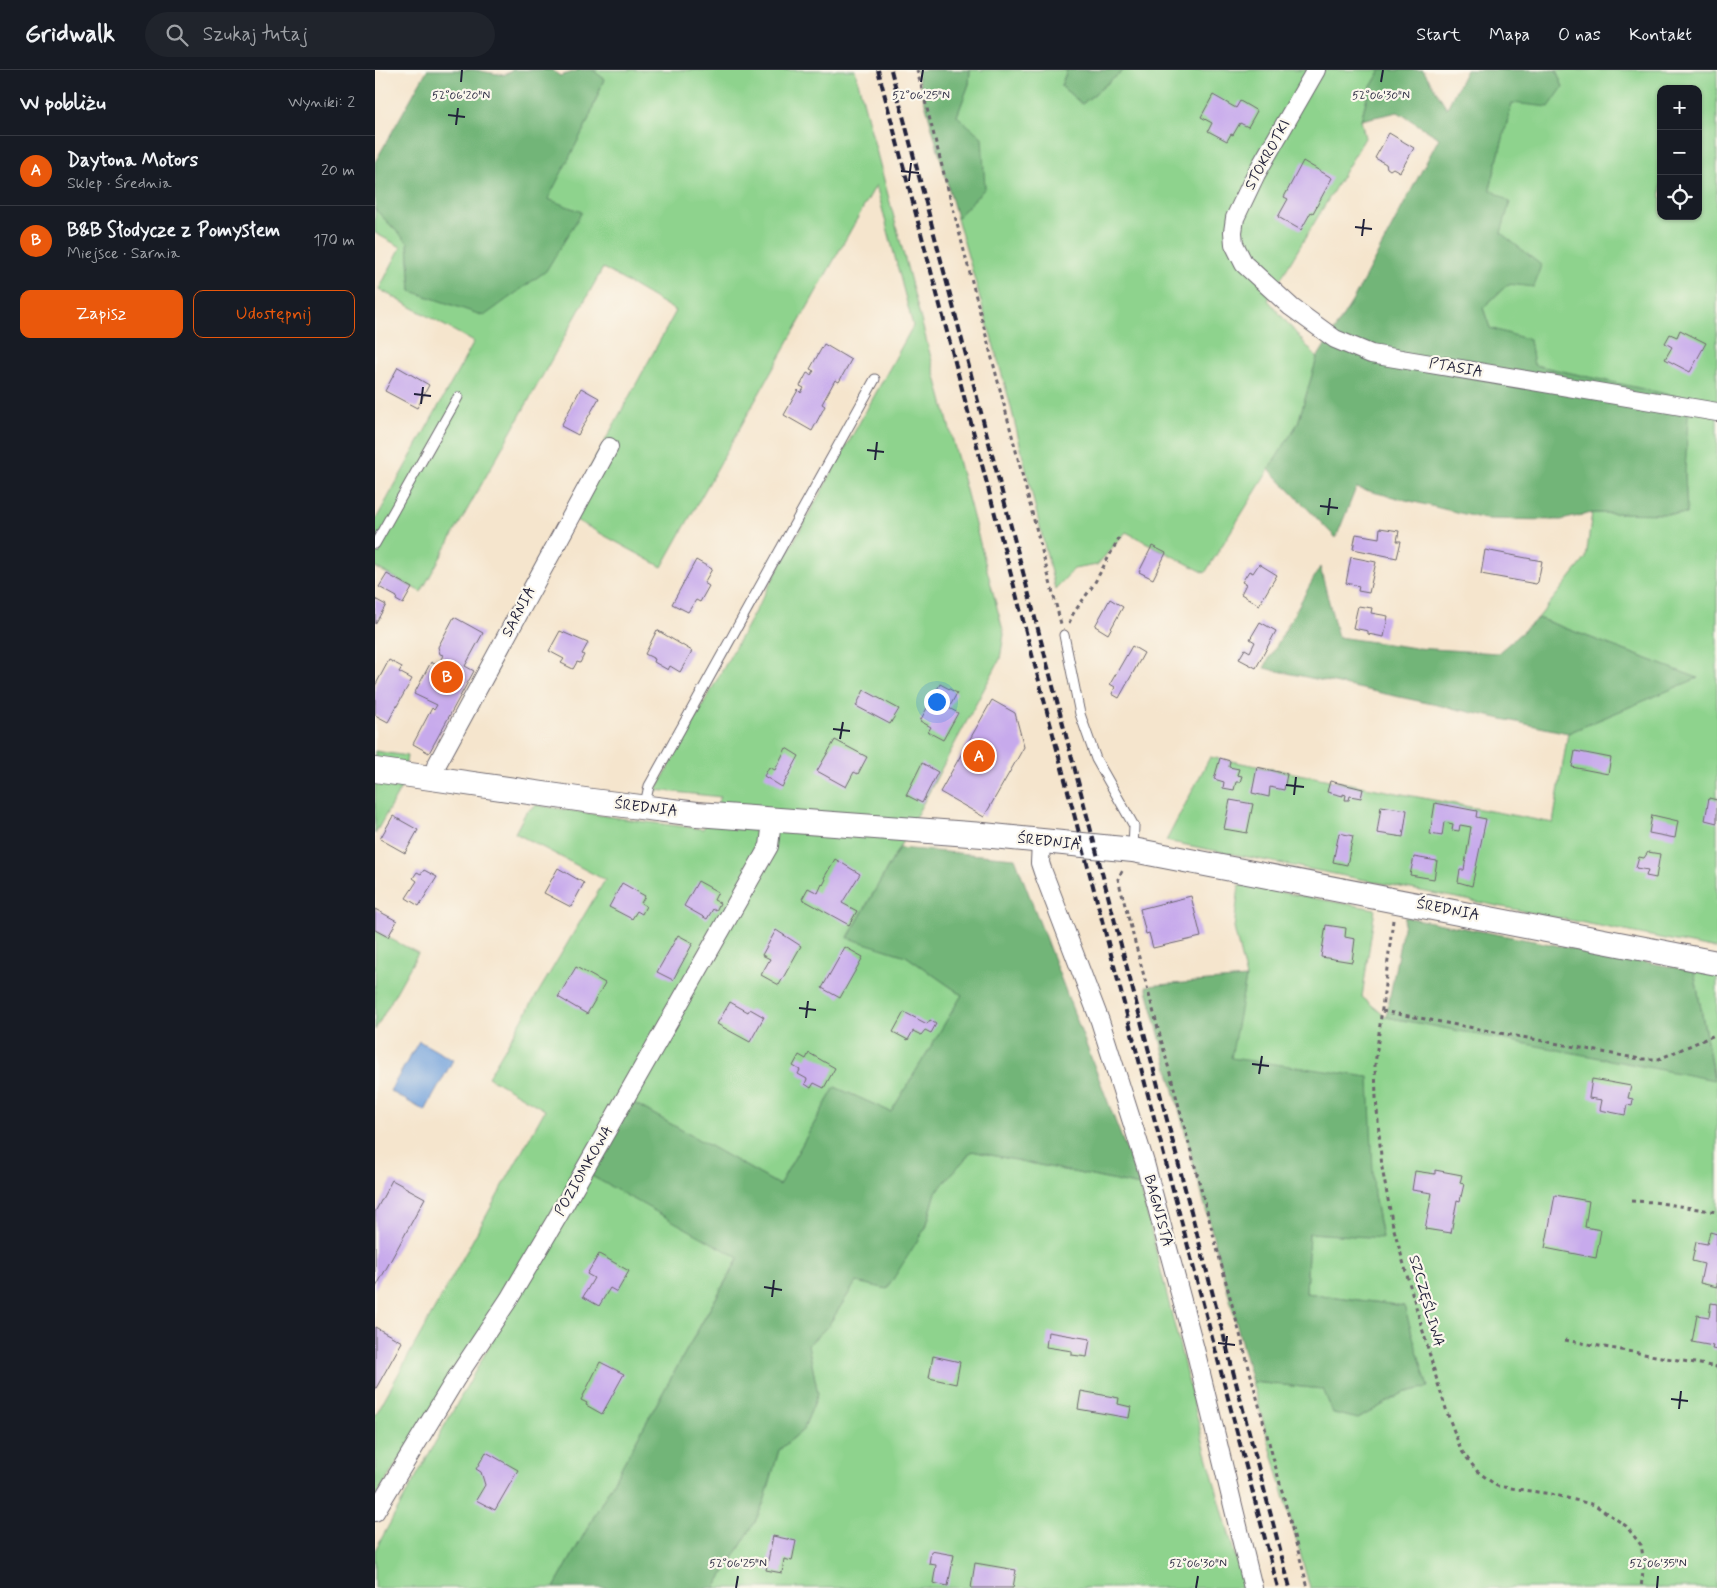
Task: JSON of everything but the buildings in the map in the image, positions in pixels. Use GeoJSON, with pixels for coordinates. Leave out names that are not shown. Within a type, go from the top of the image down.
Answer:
{"type":"FeatureCollection","features":[{"type":"Feature","properties":{"kind":"street","name":"STOKROTKI"},"geometry":{"type":"LineString","coordinates":[[1234,244],[1235,218],[1256,174],[1316,70]]}},
{"type":"Feature","properties":{"kind":"street","name":"PTASIA"},"geometry":{"type":"LineString","coordinates":[[1234,244],[1245,264],[1291,307],[1335,338],[1371,354],[1717,412]]}},
{"type":"Feature","properties":{"kind":"street","name":"SARNIA"},"geometry":{"type":"LineString","coordinates":[[433,778],[436,766],[609,447]]}},
{"type":"Feature","properties":{"kind":"street","name":"ŚREDNIA"},"geometry":{"type":"LineString","coordinates":[[375,770],[644,808],[772,820],[983,835],[1133,850],[1717,963]]}},
{"type":"Feature","properties":{"kind":"street","name":"POZIOMKOWA"},"geometry":{"type":"LineString","coordinates":[[375,1512],[449,1389],[509,1298],[557,1218],[769,846],[772,820]]}},
{"type":"Feature","properties":{"kind":"street","name":"BAGNISTA"},"geometry":{"type":"LineString","coordinates":[[1041,842],[1040,863],[1100,1021],[1145,1163],[1193,1340],[1253,1588]]}},
{"type":"Feature","properties":{"kind":"lane"},"geometry":{"type":"LineString","coordinates":[[644,808],[649,786],[875,379]]}},
{"type":"Feature","properties":{"kind":"lane"},"geometry":{"type":"LineString","coordinates":[[375,544],[458,396]]}},
{"type":"Feature","properties":{"kind":"lane"},"geometry":{"type":"LineString","coordinates":[[1064,635],[1079,714],[1096,759],[1134,826],[1133,850]]}},
{"type":"Feature","properties":{"kind":"path"},"geometry":{"type":"LineString","coordinates":[[917,70],[1064,635]]}},
{"type":"Feature","properties":{"kind":"path"},"geometry":{"type":"LineString","coordinates":[[1064,635],[1073,614],[1094,584],[1119,538]]}},
{"type":"Feature","properties":{"kind":"path"},"geometry":{"type":"LineString","coordinates":[[1133,850],[1118,879],[1308,1588]]}},
{"type":"Feature","properties":{"kind":"path","name":"SZCZĘŚLIWA"},"geometry":{"type":"LineString","coordinates":[[1396,900],[1375,1065],[1382,1168],[1396,1235],[1438,1384],[1461,1450],[1477,1471],[1497,1486],[1551,1494],[1595,1505],[1626,1526],[1641,1545],[1644,1562],[1641,1588]]}},
{"type":"Feature","properties":{"kind":"path"},"geometry":{"type":"LineString","coordinates":[[1382,1011],[1640,1059],[1659,1059],[1717,1034]]}},
{"type":"Feature","properties":{"kind":"path"},"geometry":{"type":"LineString","coordinates":[[1631,1201],[1654,1202],[1717,1212]]}},
{"type":"Feature","properties":{"kind":"path"},"geometry":{"type":"LineString","coordinates":[[1565,1340],[1717,1367]]}},
{"type":"Feature","properties":{"kind":"green space"},"geometry":{"type":"Polygon","coordinates":[[[427,70],[474,70],[504,75],[513,70],[552,70],[560,76],[580,70],[593,70],[604,79],[587,123],[548,199],[582,212],[546,271],[484,316],[411,291],[408,243],[375,209],[375,162],[427,70]]]}},
{"type":"Feature","properties":{"kind":"green space"},"geometry":{"type":"Polygon","coordinates":[[[593,70],[855,70],[1004,634],[1000,659],[899,848],[848,937],[906,956],[962,995],[891,1112],[835,1087],[779,1185],[632,1102],[504,1294],[375,1498],[375,1416],[545,1110],[488,1077],[605,880],[515,833],[526,812],[536,805],[703,829],[721,797],[656,790],[913,326],[876,185],[662,567],[565,514],[676,311],[603,268],[421,592],[375,567],[375,521],[474,342],[379,289],[401,247],[375,233],[375,209],[408,243],[411,291],[582,213],[547,199],[587,123],[604,79],[593,70]]]}},
{"type":"Feature","properties":{"kind":"green space"},"geometry":{"type":"Polygon","coordinates":[[[916,70],[970,70],[969,84],[957,116],[982,137],[985,188],[957,218],[916,70]]]}},
{"type":"Feature","properties":{"kind":"green space"},"geometry":{"type":"Polygon","coordinates":[[[970,70],[1067,70],[1061,86],[1082,104],[1124,70],[1381,70],[1369,90],[1361,120],[1365,138],[1268,300],[1317,358],[1298,423],[1205,573],[1126,532],[1097,565],[1074,569],[1055,589],[1009,399],[957,218],[985,188],[957,116],[969,84],[970,70]]]}},
{"type":"Feature","properties":{"kind":"green space"},"geometry":{"type":"Polygon","coordinates":[[[1067,70],[1124,70],[1082,104],[1061,86],[1067,70]]]}},
{"type":"Feature","properties":{"kind":"green space"},"geometry":{"type":"Polygon","coordinates":[[[1381,70],[1423,70],[1447,108],[1466,70],[1556,70],[1563,87],[1549,107],[1512,103],[1490,189],[1510,202],[1501,233],[1541,265],[1534,287],[1508,284],[1483,308],[1490,328],[1530,340],[1534,365],[1689,399],[1685,474],[1687,514],[1592,513],[1561,520],[1485,519],[1356,488],[1336,538],[1269,469],[1298,423],[1317,358],[1353,300],[1439,138],[1398,112],[1361,120],[1369,90],[1381,70]]]}},
{"type":"Feature","properties":{"kind":"green space"},"geometry":{"type":"Polygon","coordinates":[[[1556,70],[1717,70],[1717,949],[1166,841],[1210,757],[1553,823],[1568,733],[1697,678],[1538,618],[1586,558],[1592,513],[1687,514],[1685,474],[1607,381],[1534,365],[1530,341],[1490,328],[1483,308],[1508,284],[1500,233],[1509,203],[1490,189],[1512,103],[1563,87],[1556,70]]]}},
{"type":"Feature","properties":{"kind":"green space"},"geometry":{"type":"Polygon","coordinates":[[[1320,567],[1338,637],[1416,648],[1498,653],[1538,618],[1698,678],[1568,733],[1264,668],[1320,567]]]}},
{"type":"Feature","properties":{"kind":"green space"},"geometry":{"type":"Polygon","coordinates":[[[375,751],[407,756],[402,786],[375,834],[375,751]]]}},
{"type":"Feature","properties":{"kind":"green space"},"geometry":{"type":"Polygon","coordinates":[[[899,848],[1015,858],[1140,1186],[972,1151],[936,1192],[926,1227],[887,1289],[856,1282],[828,1326],[808,1345],[818,1394],[803,1430],[779,1450],[764,1502],[755,1522],[715,1588],[554,1588],[739,1258],[590,1175],[632,1102],[779,1185],[835,1087],[891,1112],[962,995],[906,956],[848,938],[899,848]]]}},
{"type":"Feature","properties":{"kind":"green space"},"geometry":{"type":"Polygon","coordinates":[[[1239,885],[1375,909],[1362,997],[1386,1017],[1714,1078],[1694,971],[1717,975],[1717,1588],[1310,1588],[1252,1382],[1323,1389],[1358,1419],[1403,1393],[1427,1387],[1404,1306],[1306,1293],[1309,1233],[1382,1237],[1374,1195],[1230,1058],[1246,978],[1234,928],[1239,885]]]}},
{"type":"Feature","properties":{"kind":"green space"},"geometry":{"type":"Polygon","coordinates":[[[1405,917],[1694,971],[1714,1080],[1386,1017],[1405,917]]]}},
{"type":"Feature","properties":{"kind":"green space"},"geometry":{"type":"Polygon","coordinates":[[[375,931],[418,953],[375,1030],[375,931]]]}},
{"type":"Feature","properties":{"kind":"green space"},"geometry":{"type":"Polygon","coordinates":[[[1246,978],[1231,1058],[1369,1077],[1374,1195],[1382,1238],[1309,1233],[1306,1293],[1404,1306],[1428,1387],[1403,1393],[1358,1419],[1333,1413],[1323,1389],[1252,1382],[1146,986],[1246,978]]]}},
{"type":"Feature","properties":{"kind":"green space"},"geometry":{"type":"Polygon","coordinates":[[[972,1151],[1140,1186],[1204,1445],[1244,1588],[715,1588],[755,1522],[764,1502],[779,1450],[803,1430],[818,1394],[808,1345],[828,1326],[856,1282],[926,1228],[936,1192],[972,1151]]]}},
{"type":"Feature","properties":{"kind":"green space"},"geometry":{"type":"Polygon","coordinates":[[[590,1175],[739,1257],[554,1588],[375,1588],[375,1550],[514,1302],[590,1175]]]}},
{"type":"Feature","properties":{"kind":"water"},"geometry":{"type":"Polygon","coordinates":[[[419,1041],[453,1060],[425,1111],[390,1091],[419,1041]]]}},
{"type":"Feature","properties":{"kind":"railway"},"geometry":{"type":"LineString","coordinates":[[878,70],[1278,1588]]}},
{"type":"Feature","properties":{"kind":"railway"},"geometry":{"type":"LineString","coordinates":[[891,70],[1290,1588]]}},
{"type":"Feature","properties":{"kind":"place","name":"B&B Słodycze z Pomysłem"},"geometry":{"type":"Point","coordinates":[447,677]}},
{"type":"Feature","properties":{"kind":"place","name":"Daytona Motors"},"geometry":{"type":"Point","coordinates":[979,756]}}]}
